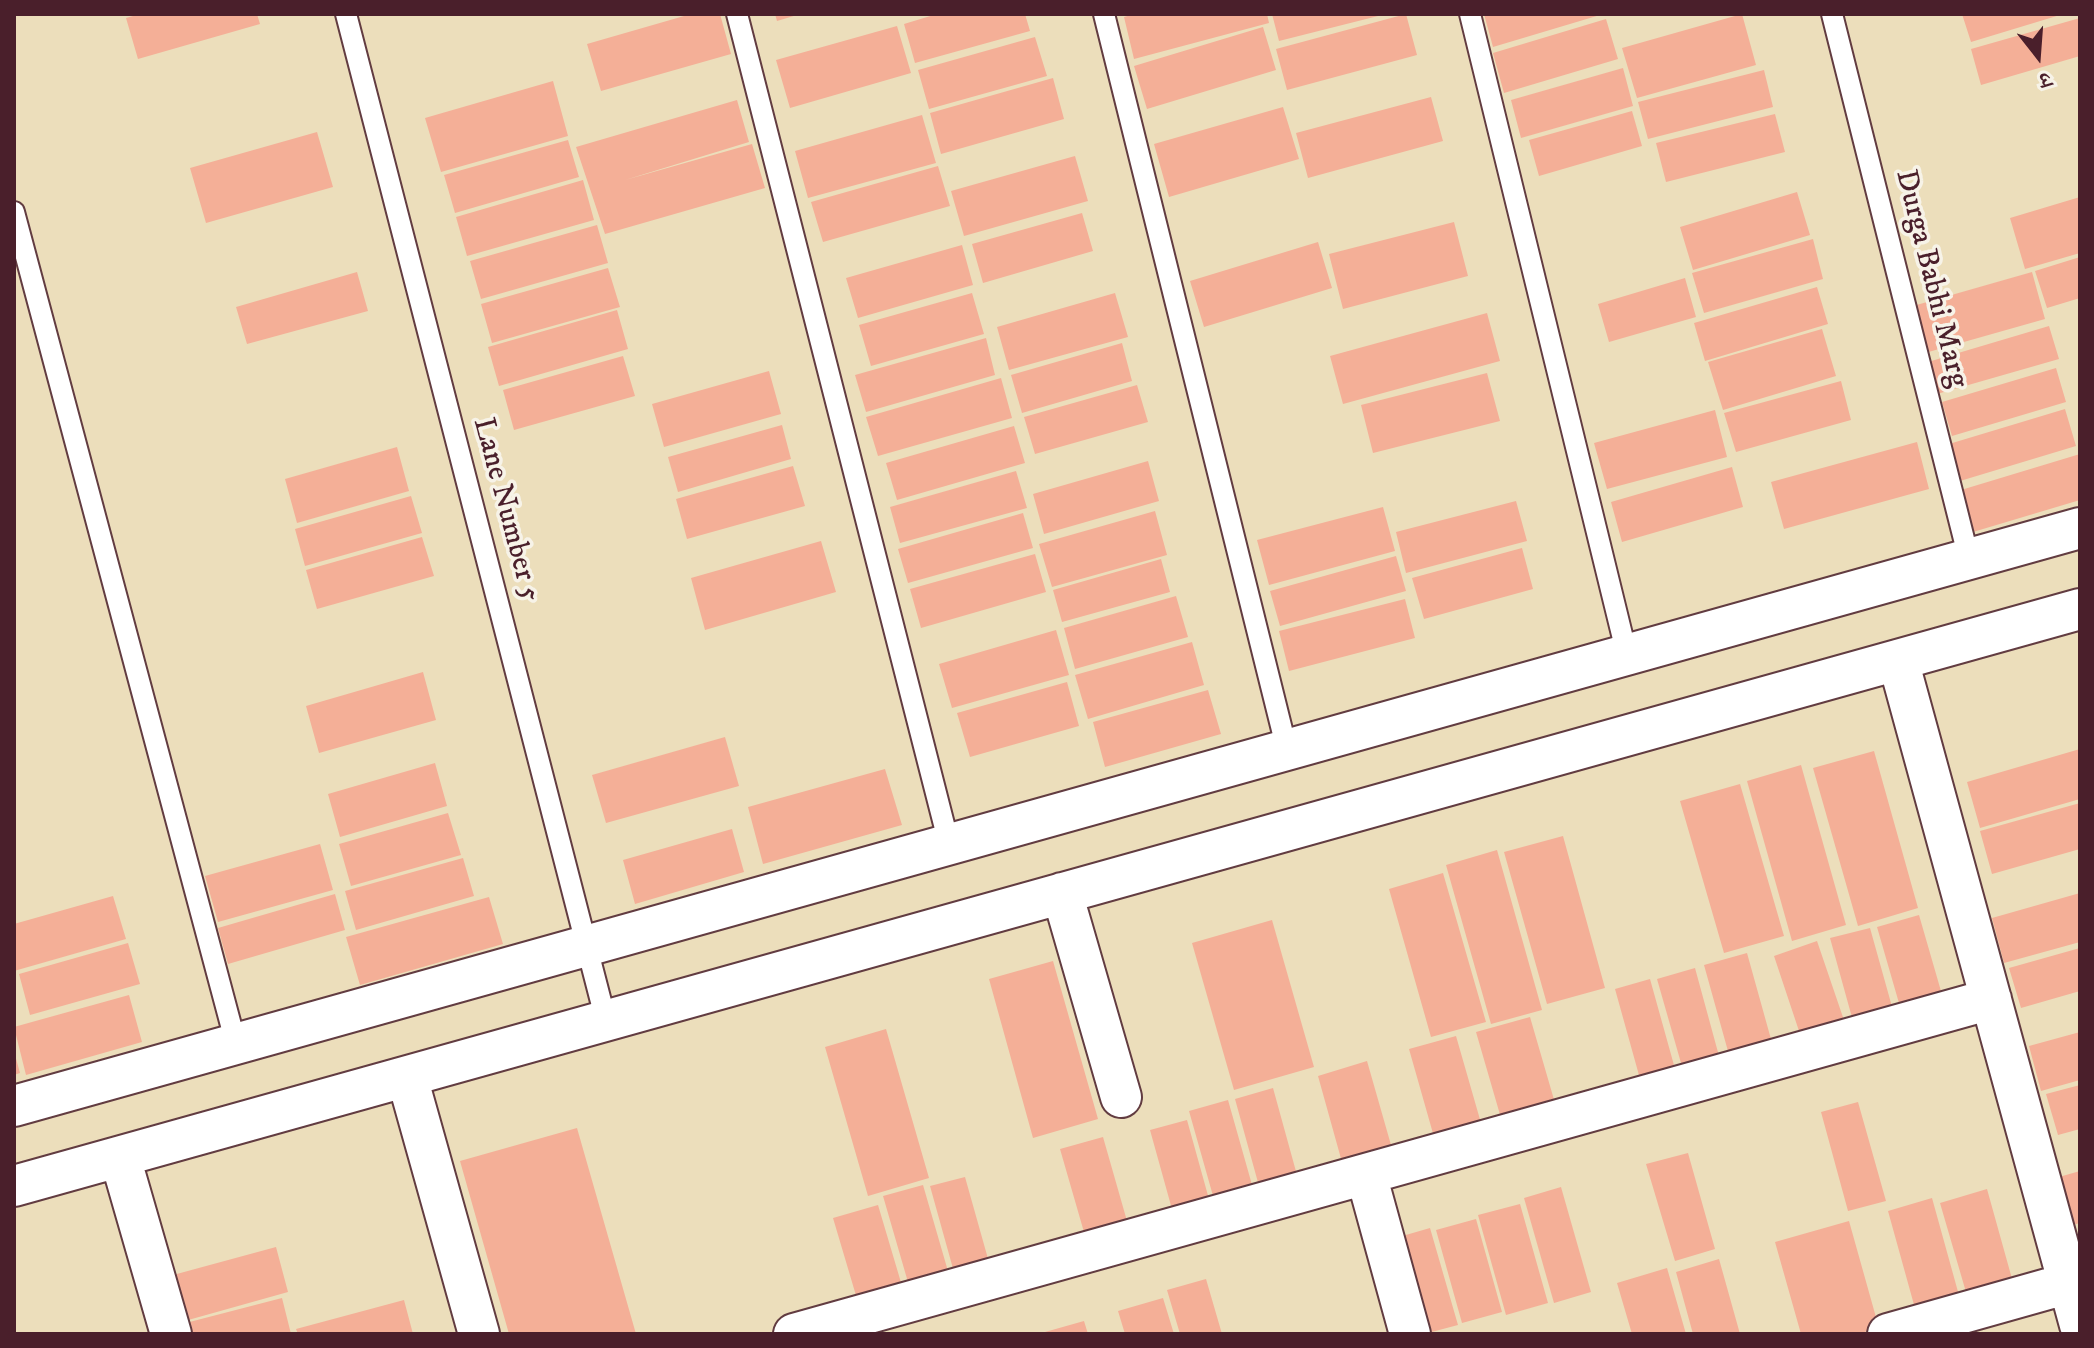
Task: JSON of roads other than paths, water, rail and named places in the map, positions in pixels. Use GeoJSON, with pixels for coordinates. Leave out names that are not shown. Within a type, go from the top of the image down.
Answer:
{"type":"FeatureCollection","features":[{"type":"Feature","properties":{"kind":"street"},"geometry":{"type":"LineString","coordinates":[[14,1106],[2080,528]]}},
{"type":"Feature","properties":{"kind":"street"},"geometry":{"type":"LineString","coordinates":[[14,1186],[2080,609]]}},
{"type":"Feature","properties":{"kind":"street"},"geometry":{"type":"LineString","coordinates":[[1898,660],[2080,1325]]}},
{"type":"Feature","properties":{"kind":"street"},"geometry":{"type":"LineString","coordinates":[[1062,893],[1121,1097]]}},
{"type":"Feature","properties":{"kind":"street"},"geometry":{"type":"LineString","coordinates":[[794,1334],[1991,999]]}},
{"type":"Feature","properties":{"kind":"street"},"geometry":{"type":"LineString","coordinates":[[407,1077],[479,1334]]}},
{"type":"Feature","properties":{"kind":"street"},"geometry":{"type":"LineString","coordinates":[[120,1157],[171,1334]]}},
{"type":"Feature","properties":{"kind":"street"},"geometry":{"type":"LineString","coordinates":[[1366,1174],[1410,1334]]}},
{"type":"Feature","properties":{"kind":"street"},"geometry":{"type":"LineString","coordinates":[[1888,1334],[2069,1283]]}},
{"type":"Feature","properties":{"kind":"lane","name":"Lane Number 5"},"geometry":{"type":"LineString","coordinates":[[346,14],[606,1021]]}},
{"type":"Feature","properties":{"kind":"lane"},"geometry":{"type":"LineString","coordinates":[[737,14],[949,844]]}},
{"type":"Feature","properties":{"kind":"lane"},"geometry":{"type":"LineString","coordinates":[[1104,14],[1287,750]]}},
{"type":"Feature","properties":{"kind":"lane"},"geometry":{"type":"LineString","coordinates":[[1470,14],[1627,655]]}},
{"type":"Feature","properties":{"kind":"lane","name":"Durga Babhi Marg"},"geometry":{"type":"LineString","coordinates":[[1832,14],[1969,559]]}},
{"type":"Feature","properties":{"kind":"lane"},"geometry":{"type":"LineString","coordinates":[[14,212],[236,1044]]}}]}
